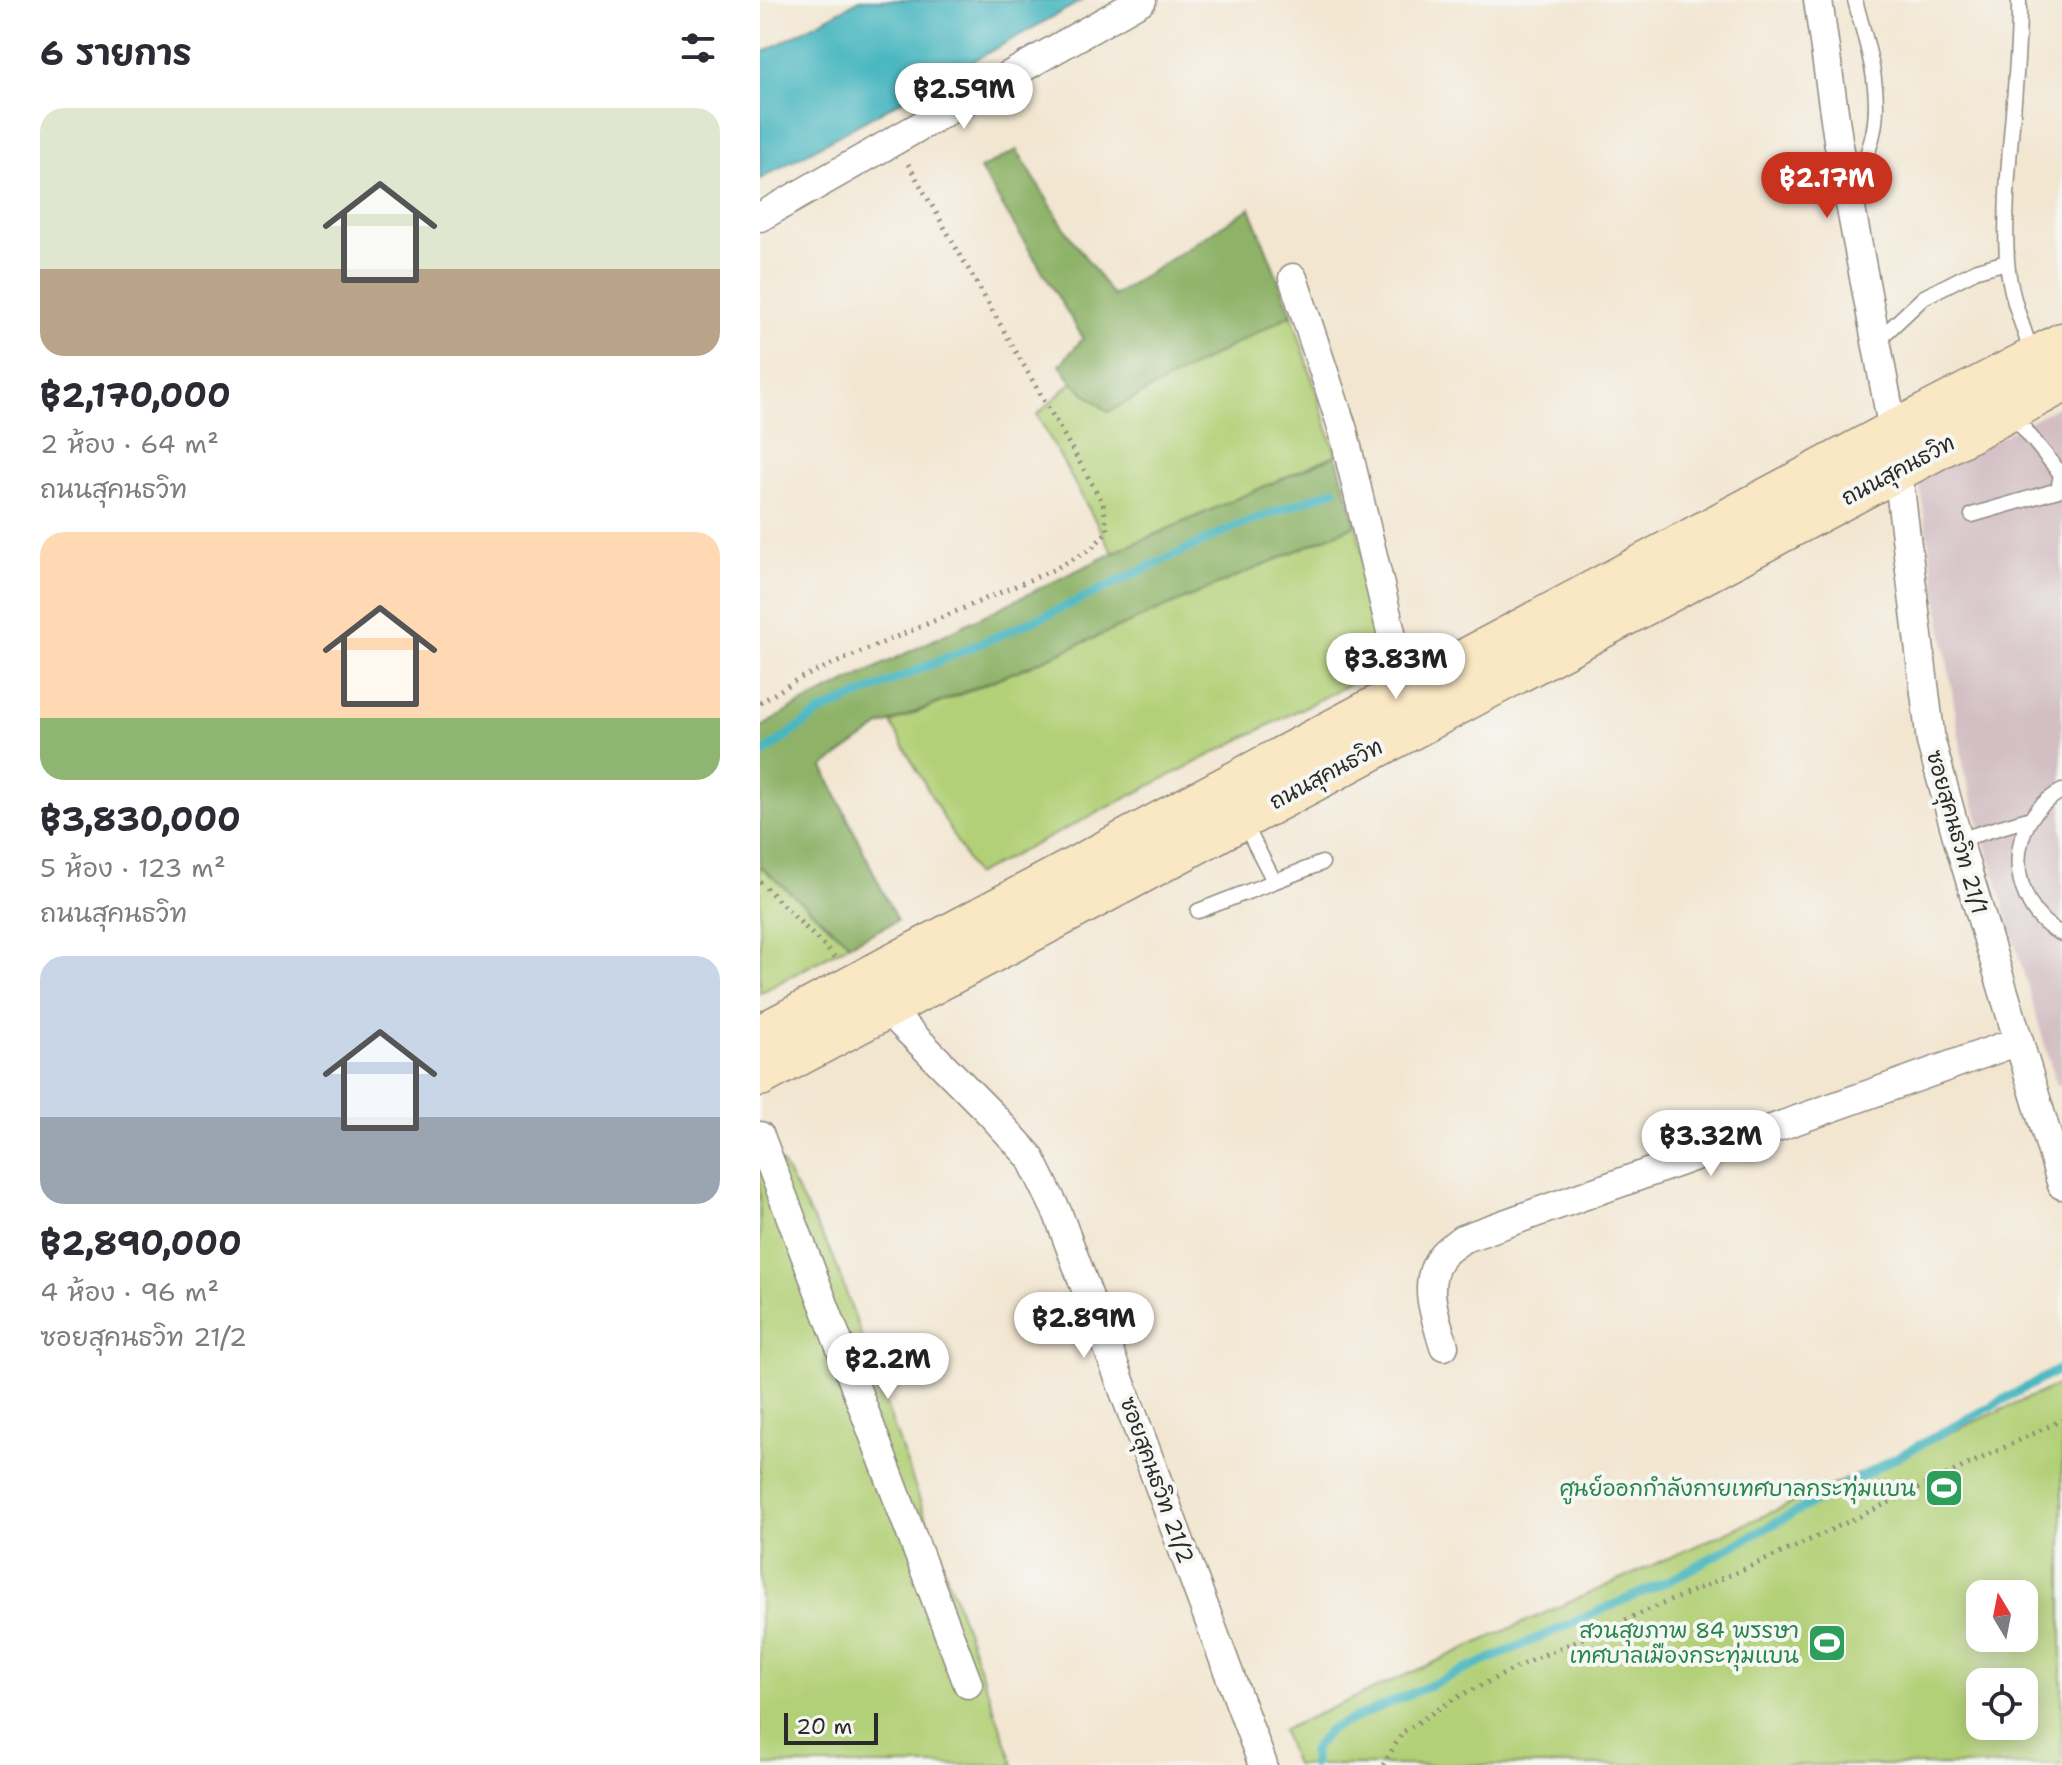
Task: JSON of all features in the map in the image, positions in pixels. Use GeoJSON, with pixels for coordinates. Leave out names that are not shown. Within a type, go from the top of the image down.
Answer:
{"type":"FeatureCollection","features":[{"type":"Feature","properties":{"kind":"main road","name":"ถนนสุคนธวิท"},"geometry":{"type":"LineString","coordinates":[[760,1035],[873,996],[1242,819],[2009,410],[2048,370]]}},
{"type":"Feature","properties":{"kind":"main road","name":"ถนนสุคนธวิท"},"geometry":{"type":"LineString","coordinates":[[760,1076],[873,996],[1405,691],[1893,431],[2048,370]]}},
{"type":"Feature","properties":{"kind":"street"},"geometry":{"type":"LineString","coordinates":[[760,217],[1142,0]]}},
{"type":"Feature","properties":{"kind":"street","name":"ซอยสุคนธวิท 21/1"},"geometry":{"type":"LineString","coordinates":[[1818,0],[1838,140],[1893,431],[1931,742],[2062,1185]]}},
{"type":"Feature","properties":{"kind":"street"},"geometry":{"type":"LineString","coordinates":[[1293,278],[1343,430],[1405,691]]}},
{"type":"Feature","properties":{"kind":"street","name":"ซอยสุคนธวิท 21/2"},"geometry":{"type":"LineString","coordinates":[[873,996],[1030,1157],[1058,1214],[1263,1765]]}},
{"type":"Feature","properties":{"kind":"street"},"geometry":{"type":"LineString","coordinates":[[1444,1346],[1432,1305],[1432,1277],[1439,1257],[1462,1239],[2019,1041]]}},
{"type":"Feature","properties":{"kind":"street"},"geometry":{"type":"LineString","coordinates":[[760,1136],[968,1684]]}},
{"type":"Feature","properties":{"kind":"lane"},"geometry":{"type":"LineString","coordinates":[[1850,204],[1873,133],[1877,99],[1855,0]]}},
{"type":"Feature","properties":{"kind":"lane"},"geometry":{"type":"LineString","coordinates":[[2019,0],[2007,262],[2018,312],[2048,370]]}},
{"type":"Feature","properties":{"kind":"lane"},"geometry":{"type":"LineString","coordinates":[[1876,342],[1924,297],[1977,270],[2007,262]]}},
{"type":"Feature","properties":{"kind":"lane"},"geometry":{"type":"LineString","coordinates":[[1972,515],[2058,490],[2061,474],[2009,410]]}},
{"type":"Feature","properties":{"kind":"lane"},"geometry":{"type":"LineString","coordinates":[[2062,791],[2050,797],[2031,818],[2020,841],[2017,866],[2023,891],[2035,913],[2062,934]]}},
{"type":"Feature","properties":{"kind":"lane"},"geometry":{"type":"LineString","coordinates":[[1958,840],[2031,818]]}},
{"type":"Feature","properties":{"kind":"lane"},"geometry":{"type":"LineString","coordinates":[[1242,819],[1274,881]]}},
{"type":"Feature","properties":{"kind":"lane"},"geometry":{"type":"LineString","coordinates":[[1198,911],[1322,863]]}},
{"type":"Feature","properties":{"kind":"path"},"geometry":{"type":"LineString","coordinates":[[760,703],[798,679],[1053,570],[1090,550],[1108,531],[1103,503],[916,177],[908,164],[885,146]]}},
{"type":"Feature","properties":{"kind":"path"},"geometry":{"type":"LineString","coordinates":[[760,882],[873,996]]}},
{"type":"Feature","properties":{"kind":"path"},"geometry":{"type":"LineString","coordinates":[[1383,1765],[1403,1732],[1454,1699],[1532,1660],[1795,1547],[2062,1420]]}},
{"type":"Feature","properties":{"kind":"shaded area"},"geometry":{"type":"Polygon","coordinates":[[[2062,404],[2062,1084],[2057,1086],[1965,774],[1919,481],[2062,404]]]}},
{"type":"Feature","properties":{"kind":"green space"},"geometry":{"type":"Polygon","coordinates":[[[1017,150],[1067,232],[1113,296],[1250,208],[1292,314],[1108,412],[1072,382],[1060,365],[1083,338],[980,169],[1017,150]]]}},
{"type":"Feature","properties":{"kind":"green space"},"geometry":{"type":"Polygon","coordinates":[[[1292,314],[1336,455],[1113,553],[1037,415],[1072,382],[1108,411],[1292,314]]]}},
{"type":"Feature","properties":{"kind":"green space"},"geometry":{"type":"Polygon","coordinates":[[[1336,455],[1356,525],[879,727],[823,767],[897,921],[850,944],[760,866],[760,728],[791,709],[1113,553],[1336,455]]]}},
{"type":"Feature","properties":{"kind":"green space"},"geometry":{"type":"Polygon","coordinates":[[[1356,525],[1387,665],[975,875],[891,723],[1356,525]]]}},
{"type":"Feature","properties":{"kind":"green space"},"geometry":{"type":"Polygon","coordinates":[[[760,866],[850,944],[760,993],[760,866]]]}},
{"type":"Feature","properties":{"kind":"green space"},"geometry":{"type":"Polygon","coordinates":[[[781,1162],[833,1256],[1014,1765],[760,1765],[760,1170],[781,1162]]]}},
{"type":"Feature","properties":{"kind":"green space","name":"ศูนย์ออกกำลังกายเทศบาลกระทุ่มแบน"},"geometry":{"type":"Polygon","coordinates":[[[2062,1383],[2062,1765],[1295,1765],[1282,1730],[2062,1383]]]}},
{"type":"Feature","properties":{"kind":"water"},"geometry":{"type":"Polygon","coordinates":[[[860,0],[1083,0],[760,179],[760,54],[860,0]]]}},
{"type":"Feature","properties":{"kind":"waterway"},"geometry":{"type":"LineString","coordinates":[[760,755],[822,711],[1053,612],[1234,527],[1334,490]]}},
{"type":"Feature","properties":{"kind":"waterway"},"geometry":{"type":"LineString","coordinates":[[1313,1765],[1313,1750],[1330,1729],[1670,1580],[2062,1368]]}},
{"type":"Feature","properties":{"kind":"place","name":"ศูนย์ออกกำลังกายเทศบาลกระทุ่มแบน"},"geometry":{"type":"Point","coordinates":[1944,1488]}},
{"type":"Feature","properties":{"kind":"place","name":"สวนสุขภาพ 84 พรรษา เทศบาลเมืองกระทุ่มแบน"},"geometry":{"type":"Point","coordinates":[1827,1643]}}]}
